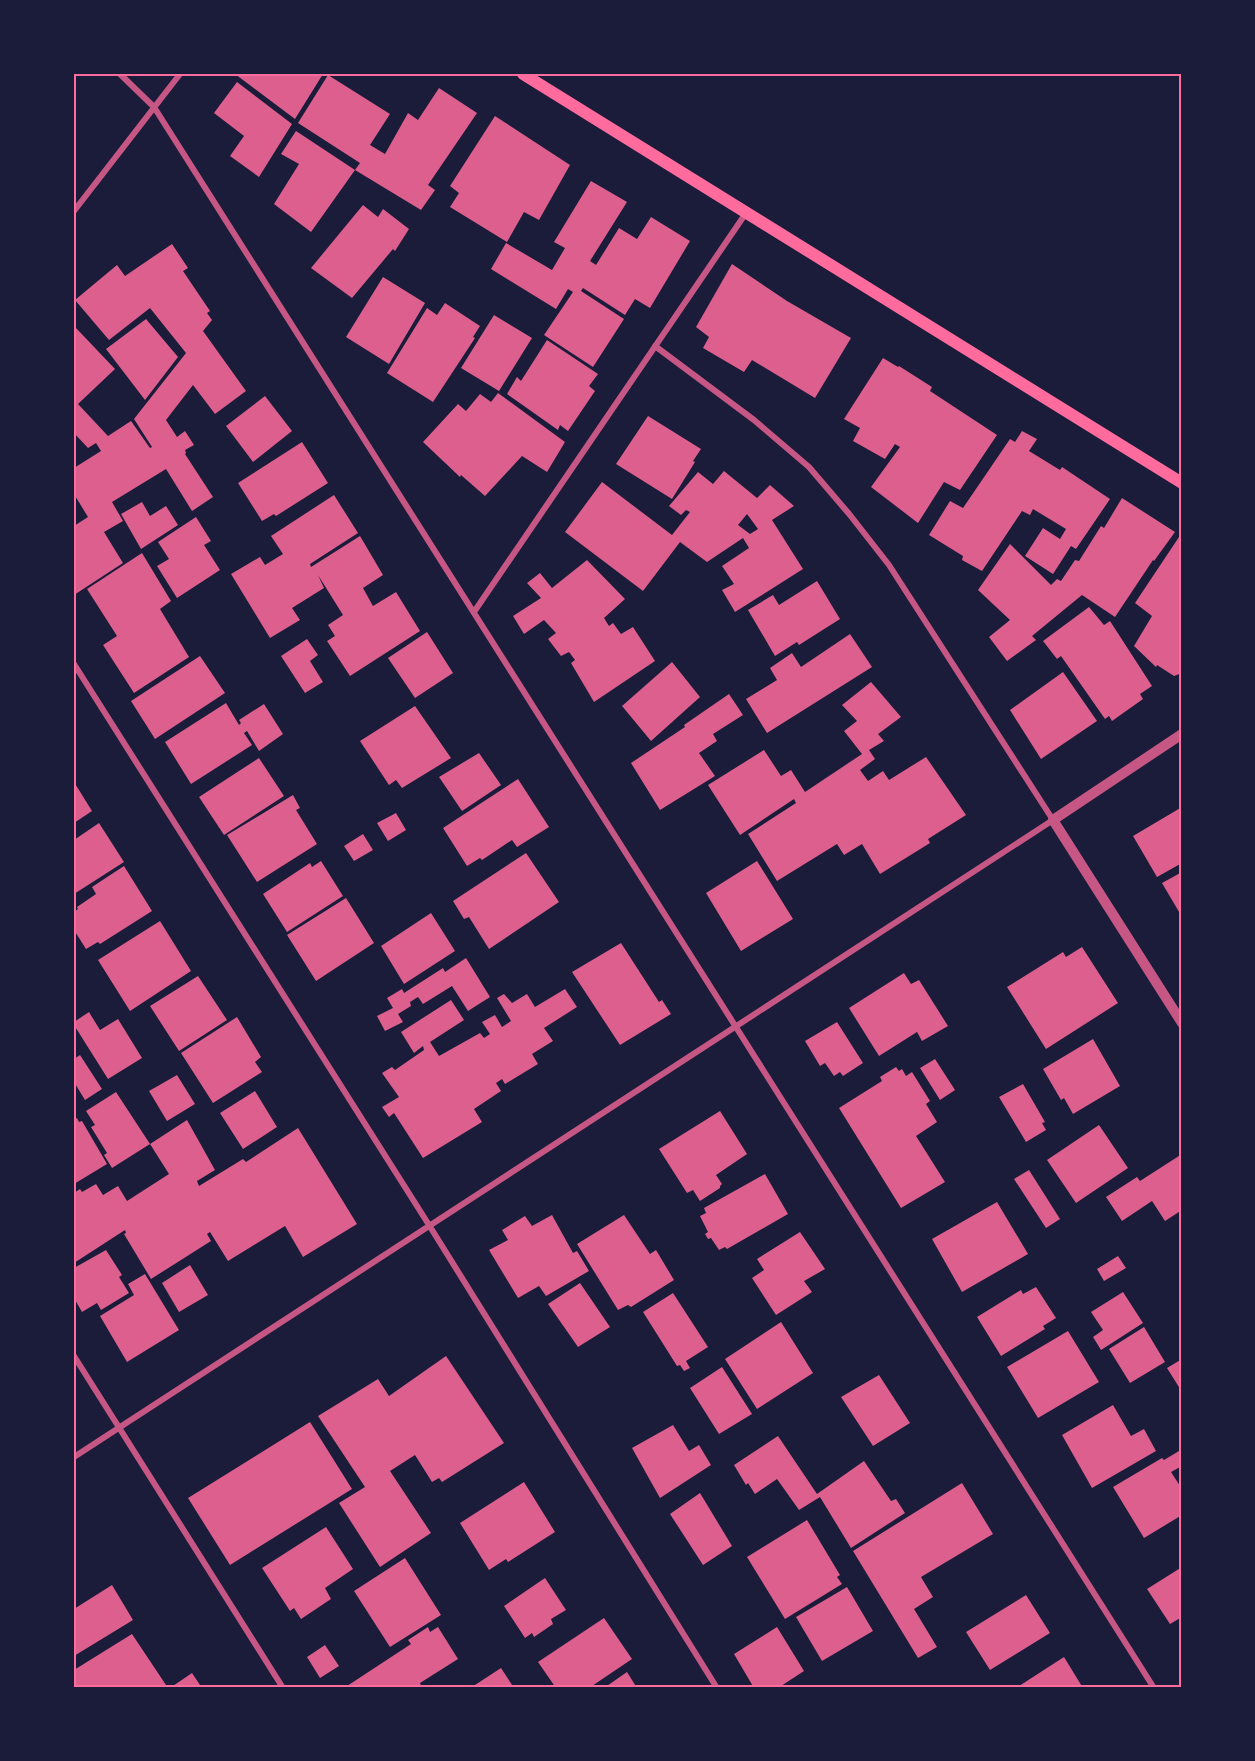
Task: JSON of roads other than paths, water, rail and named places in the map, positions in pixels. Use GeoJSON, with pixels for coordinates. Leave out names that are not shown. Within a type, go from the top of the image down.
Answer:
{"type":"FeatureCollection","features":[{"type":"Feature","properties":{"kind":"main road"},"geometry":{"type":"LineString","coordinates":[[523,74],[1182,483]]}},
{"type":"Feature","properties":{"kind":"street"},"geometry":{"type":"LineString","coordinates":[[120,74],[154,107],[1154,1688]]}},
{"type":"Feature","properties":{"kind":"street"},"geometry":{"type":"LineString","coordinates":[[74,211],[180,74]]}},
{"type":"Feature","properties":{"kind":"street"},"geometry":{"type":"LineString","coordinates":[[474,612],[746,212]]}},
{"type":"Feature","properties":{"kind":"street"},"geometry":{"type":"LineString","coordinates":[[655,346],[754,420],[786,447],[809,467],[850,515],[889,566],[1182,1023]]}},
{"type":"Feature","properties":{"kind":"street"},"geometry":{"type":"LineString","coordinates":[[74,664],[429,1225],[717,1688]]}},
{"type":"Feature","properties":{"kind":"street"},"geometry":{"type":"LineString","coordinates":[[74,1457],[1182,734]]}},
{"type":"Feature","properties":{"kind":"street"},"geometry":{"type":"LineString","coordinates":[[74,1356],[283,1688]]}}]}
